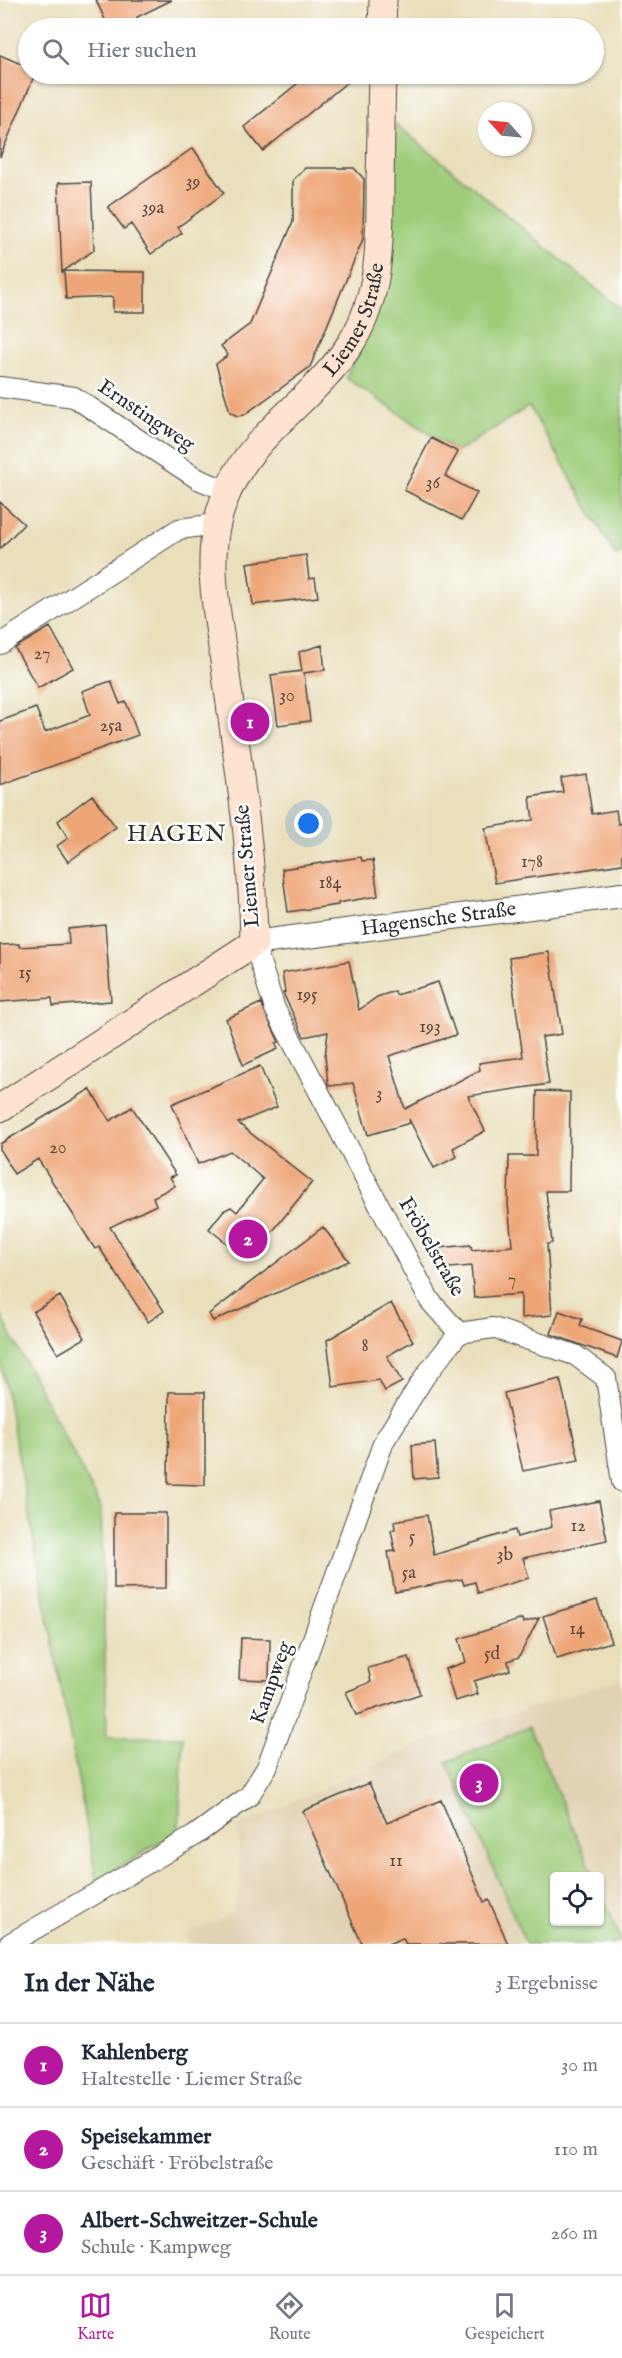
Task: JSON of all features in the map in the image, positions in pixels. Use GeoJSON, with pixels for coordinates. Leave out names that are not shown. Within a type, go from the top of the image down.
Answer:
{"type":"FeatureCollection","features":[{"type":"Feature","properties":{"kind":"main road"},"geometry":{"type":"LineString","coordinates":[[382,18],[383,0]]}},
{"type":"Feature","properties":{"kind":"main road","name":"Liemer Straße"},"geometry":{"type":"LineString","coordinates":[[0,1108],[254,943],[254,906],[238,762],[214,584],[217,524],[226,491],[240,465],[258,441],[329,371],[351,342],[368,310],[376,276],[380,241],[382,84]]}},
{"type":"Feature","properties":{"kind":"street","name":"Ernstingweg"},"geometry":{"type":"LineString","coordinates":[[0,387],[74,397],[198,479],[226,491]]}},
{"type":"Feature","properties":{"kind":"street"},"geometry":{"type":"LineString","coordinates":[[0,644],[179,530],[217,524]]}},
{"type":"Feature","properties":{"kind":"street","name":"Hagensche Straße"},"geometry":{"type":"LineString","coordinates":[[254,943],[622,895]]}},
{"type":"Feature","properties":{"kind":"street","name":"Fröbelstraße"},"geometry":{"type":"LineString","coordinates":[[254,943],[280,1020],[430,1301],[459,1333]]}},
{"type":"Feature","properties":{"kind":"street"},"geometry":{"type":"LineString","coordinates":[[459,1333],[493,1328],[575,1355],[606,1378],[622,1482]]}},
{"type":"Feature","properties":{"kind":"street","name":"Kampweg"},"geometry":{"type":"LineString","coordinates":[[9,1944],[194,1836],[249,1796],[267,1767],[384,1441],[425,1376],[459,1333]]}},
{"type":"Feature","properties":{"kind":"shaded area"},"geometry":{"type":"Polygon","coordinates":[[[622,1679],[622,1944],[190,1944],[186,1935],[230,1915],[241,1885],[238,1827],[434,1738],[622,1679]]]}},
{"type":"Feature","properties":{"kind":"green space"},"geometry":{"type":"Polygon","coordinates":[[[396,124],[622,310],[622,553],[616,556],[529,406],[457,452],[346,378],[376,309],[396,124]]]}},
{"type":"Feature","properties":{"kind":"green space"},"geometry":{"type":"Polygon","coordinates":[[[0,1313],[101,1507],[107,1737],[183,1737],[179,1830],[97,1882],[0,1358],[0,1313]]]}},
{"type":"Feature","properties":{"kind":"green space"},"geometry":{"type":"Polygon","coordinates":[[[529,1727],[592,1872],[550,1872],[550,1926],[604,1926],[604,1900],[621,1940],[612,1944],[526,1944],[447,1762],[529,1727]]]}},
{"type":"Feature","properties":{"kind":"building"},"geometry":{"type":"Polygon","coordinates":[[[96,0],[172,0],[137,18],[104,18],[96,0]]]}},
{"type":"Feature","properties":{"kind":"building"},"geometry":{"type":"Polygon","coordinates":[[[0,55],[18,63],[18,84],[31,84],[0,157],[0,55]]]}},
{"type":"Feature","properties":{"kind":"building"},"geometry":{"type":"Polygon","coordinates":[[[297,84],[345,84],[263,151],[244,127],[297,84]]]}},
{"type":"Feature","properties":{"kind":"building"},"geometry":{"type":"Polygon","coordinates":[[[193,148],[224,193],[178,227],[182,233],[151,254],[131,224],[124,229],[108,207],[193,148]]]}},
{"type":"Feature","properties":{"kind":"building"},"geometry":{"type":"Polygon","coordinates":[[[305,168],[354,168],[364,179],[363,239],[310,367],[244,415],[237,416],[230,412],[216,364],[228,355],[221,346],[250,324],[293,222],[293,180],[305,168]]]}},
{"type":"Feature","properties":{"kind":"building"},"geometry":{"type":"Polygon","coordinates":[[[91,182],[94,250],[62,272],[58,183],[91,182]]]}},
{"type":"Feature","properties":{"kind":"building"},"geometry":{"type":"Polygon","coordinates":[[[64,271],[145,272],[145,312],[113,312],[113,297],[66,299],[64,271]]]}},
{"type":"Feature","properties":{"kind":"building"},"geometry":{"type":"Polygon","coordinates":[[[431,438],[458,452],[445,476],[477,493],[462,520],[404,490],[431,438]]]}},
{"type":"Feature","properties":{"kind":"building"},"geometry":{"type":"Polygon","coordinates":[[[0,502],[24,524],[0,549],[0,502]]]}},
{"type":"Feature","properties":{"kind":"building"},"geometry":{"type":"Polygon","coordinates":[[[306,555],[309,579],[315,578],[318,597],[253,605],[247,563],[306,555]]]}},
{"type":"Feature","properties":{"kind":"building"},"geometry":{"type":"Polygon","coordinates":[[[50,627],[73,668],[38,688],[15,648],[50,627]]]}},
{"type":"Feature","properties":{"kind":"building"},"geometry":{"type":"Polygon","coordinates":[[[322,645],[325,670],[304,673],[310,721],[278,725],[271,675],[302,671],[299,652],[322,645]]]}},
{"type":"Feature","properties":{"kind":"building"},"geometry":{"type":"Polygon","coordinates":[[[111,681],[120,704],[126,702],[138,735],[0,785],[0,721],[36,708],[45,732],[90,715],[82,691],[111,681]]]}},
{"type":"Feature","properties":{"kind":"building"},"geometry":{"type":"Polygon","coordinates":[[[586,774],[592,814],[616,810],[618,824],[622,823],[622,864],[495,883],[485,828],[533,820],[530,797],[563,792],[561,778],[586,774]]]}},
{"type":"Feature","properties":{"kind":"building"},"geometry":{"type":"Polygon","coordinates":[[[92,795],[116,827],[68,862],[57,846],[68,838],[58,821],[92,795]]]}},
{"type":"Feature","properties":{"kind":"building"},"geometry":{"type":"Polygon","coordinates":[[[361,857],[362,861],[373,860],[378,896],[338,903],[338,905],[288,912],[282,869],[361,857]]]}},
{"type":"Feature","properties":{"kind":"building"},"geometry":{"type":"Polygon","coordinates":[[[105,925],[111,1001],[53,1006],[52,998],[0,1002],[0,945],[19,944],[19,947],[69,944],[68,929],[105,925]]]}},
{"type":"Feature","properties":{"kind":"building"},"geometry":{"type":"Polygon","coordinates":[[[549,952],[562,1034],[542,1037],[549,1084],[468,1096],[485,1131],[453,1148],[457,1157],[434,1168],[409,1119],[410,1123],[368,1135],[353,1083],[330,1086],[328,1084],[325,1056],[328,1032],[304,1037],[283,993],[285,992],[282,973],[349,961],[359,1010],[377,997],[395,991],[396,995],[438,982],[456,1035],[389,1056],[405,1109],[480,1070],[479,1063],[523,1057],[509,958],[549,952]]]}},
{"type":"Feature","properties":{"kind":"building"},"geometry":{"type":"Polygon","coordinates":[[[261,1003],[279,1042],[276,1043],[278,1049],[243,1065],[226,1019],[261,1003]]]}},
{"type":"Feature","properties":{"kind":"building"},"geometry":{"type":"Polygon","coordinates":[[[260,1066],[277,1107],[238,1123],[312,1182],[249,1261],[209,1229],[223,1211],[231,1207],[237,1212],[263,1179],[230,1151],[198,1164],[172,1104],[260,1066]]]}},
{"type":"Feature","properties":{"kind":"building"},"geometry":{"type":"Polygon","coordinates":[[[90,1089],[110,1121],[132,1107],[176,1175],[170,1177],[175,1186],[153,1197],[156,1205],[110,1227],[164,1311],[148,1322],[99,1247],[95,1249],[38,1159],[14,1174],[0,1150],[0,1144],[90,1089]]]}},
{"type":"Feature","properties":{"kind":"building"},"geometry":{"type":"Polygon","coordinates":[[[537,1091],[570,1092],[569,1191],[546,1191],[552,1243],[547,1244],[552,1315],[521,1318],[521,1294],[474,1298],[471,1266],[439,1269],[437,1248],[471,1245],[472,1250],[512,1246],[508,1204],[509,1156],[536,1156],[537,1091]]]}},
{"type":"Feature","properties":{"kind":"building"},"geometry":{"type":"Polygon","coordinates":[[[323,1227],[349,1261],[213,1321],[209,1314],[323,1227]]]}},
{"type":"Feature","properties":{"kind":"building"},"geometry":{"type":"Polygon","coordinates":[[[60,1296],[85,1338],[58,1354],[33,1312],[60,1296]]]}},
{"type":"Feature","properties":{"kind":"building"},"geometry":{"type":"Polygon","coordinates":[[[391,1303],[413,1341],[387,1356],[402,1382],[385,1391],[379,1380],[333,1387],[327,1340],[391,1303]]]}},
{"type":"Feature","properties":{"kind":"building"},"geometry":{"type":"Polygon","coordinates":[[[559,1311],[582,1319],[580,1326],[622,1341],[617,1358],[551,1334],[559,1311]]]}},
{"type":"Feature","properties":{"kind":"building"},"geometry":{"type":"Polygon","coordinates":[[[560,1379],[579,1460],[523,1471],[504,1393],[560,1379]]]}},
{"type":"Feature","properties":{"kind":"building"},"geometry":{"type":"Polygon","coordinates":[[[169,1392],[205,1392],[205,1485],[168,1484],[169,1392]]]}},
{"type":"Feature","properties":{"kind":"building"},"geometry":{"type":"Polygon","coordinates":[[[435,1443],[438,1477],[414,1479],[412,1445],[435,1443]]]}},
{"type":"Feature","properties":{"kind":"building"},"geometry":{"type":"Polygon","coordinates":[[[599,1501],[607,1540],[523,1558],[529,1578],[478,1593],[475,1582],[464,1585],[462,1579],[395,1592],[388,1552],[395,1551],[391,1530],[395,1529],[394,1521],[427,1515],[434,1555],[515,1530],[517,1537],[552,1527],[549,1511],[599,1501]]]}},
{"type":"Feature","properties":{"kind":"building"},"geometry":{"type":"Polygon","coordinates":[[[114,1513],[166,1513],[166,1588],[114,1589],[114,1513]]]}},
{"type":"Feature","properties":{"kind":"building"},"geometry":{"type":"Polygon","coordinates":[[[597,1600],[611,1642],[557,1659],[543,1616],[597,1600]]]}},
{"type":"Feature","properties":{"kind":"building"},"geometry":{"type":"Polygon","coordinates":[[[539,1618],[519,1657],[508,1661],[510,1670],[474,1681],[478,1694],[455,1701],[445,1669],[466,1662],[459,1639],[522,1619],[523,1623],[539,1618]]]}},
{"type":"Feature","properties":{"kind":"building"},"geometry":{"type":"Polygon","coordinates":[[[241,1638],[270,1639],[269,1680],[239,1679],[241,1638]]]}},
{"type":"Feature","properties":{"kind":"building"},"geometry":{"type":"Polygon","coordinates":[[[409,1657],[420,1694],[356,1715],[346,1692],[371,1682],[368,1668],[409,1657]]]}},
{"type":"Feature","properties":{"kind":"building"},"geometry":{"type":"Polygon","coordinates":[[[369,1783],[387,1823],[441,1800],[484,1902],[489,1900],[508,1944],[406,1944],[403,1938],[388,1944],[362,1944],[303,1811],[369,1783]]]}},
{"type":"Feature","properties":{"kind":"place","name":"Kahlenberg"},"geometry":{"type":"Point","coordinates":[250,722]}},
{"type":"Feature","properties":{"kind":"place","name":"Speisekammer"},"geometry":{"type":"Point","coordinates":[248,1239]}},
{"type":"Feature","properties":{"kind":"place","name":"Albert-Schweitzer-Schule"},"geometry":{"type":"Point","coordinates":[479,1783]}},
{"type":"Feature","properties":{"kind":"district","name":"HAGEN"},"geometry":{"type":"Point","coordinates":[177,834]}}]}
